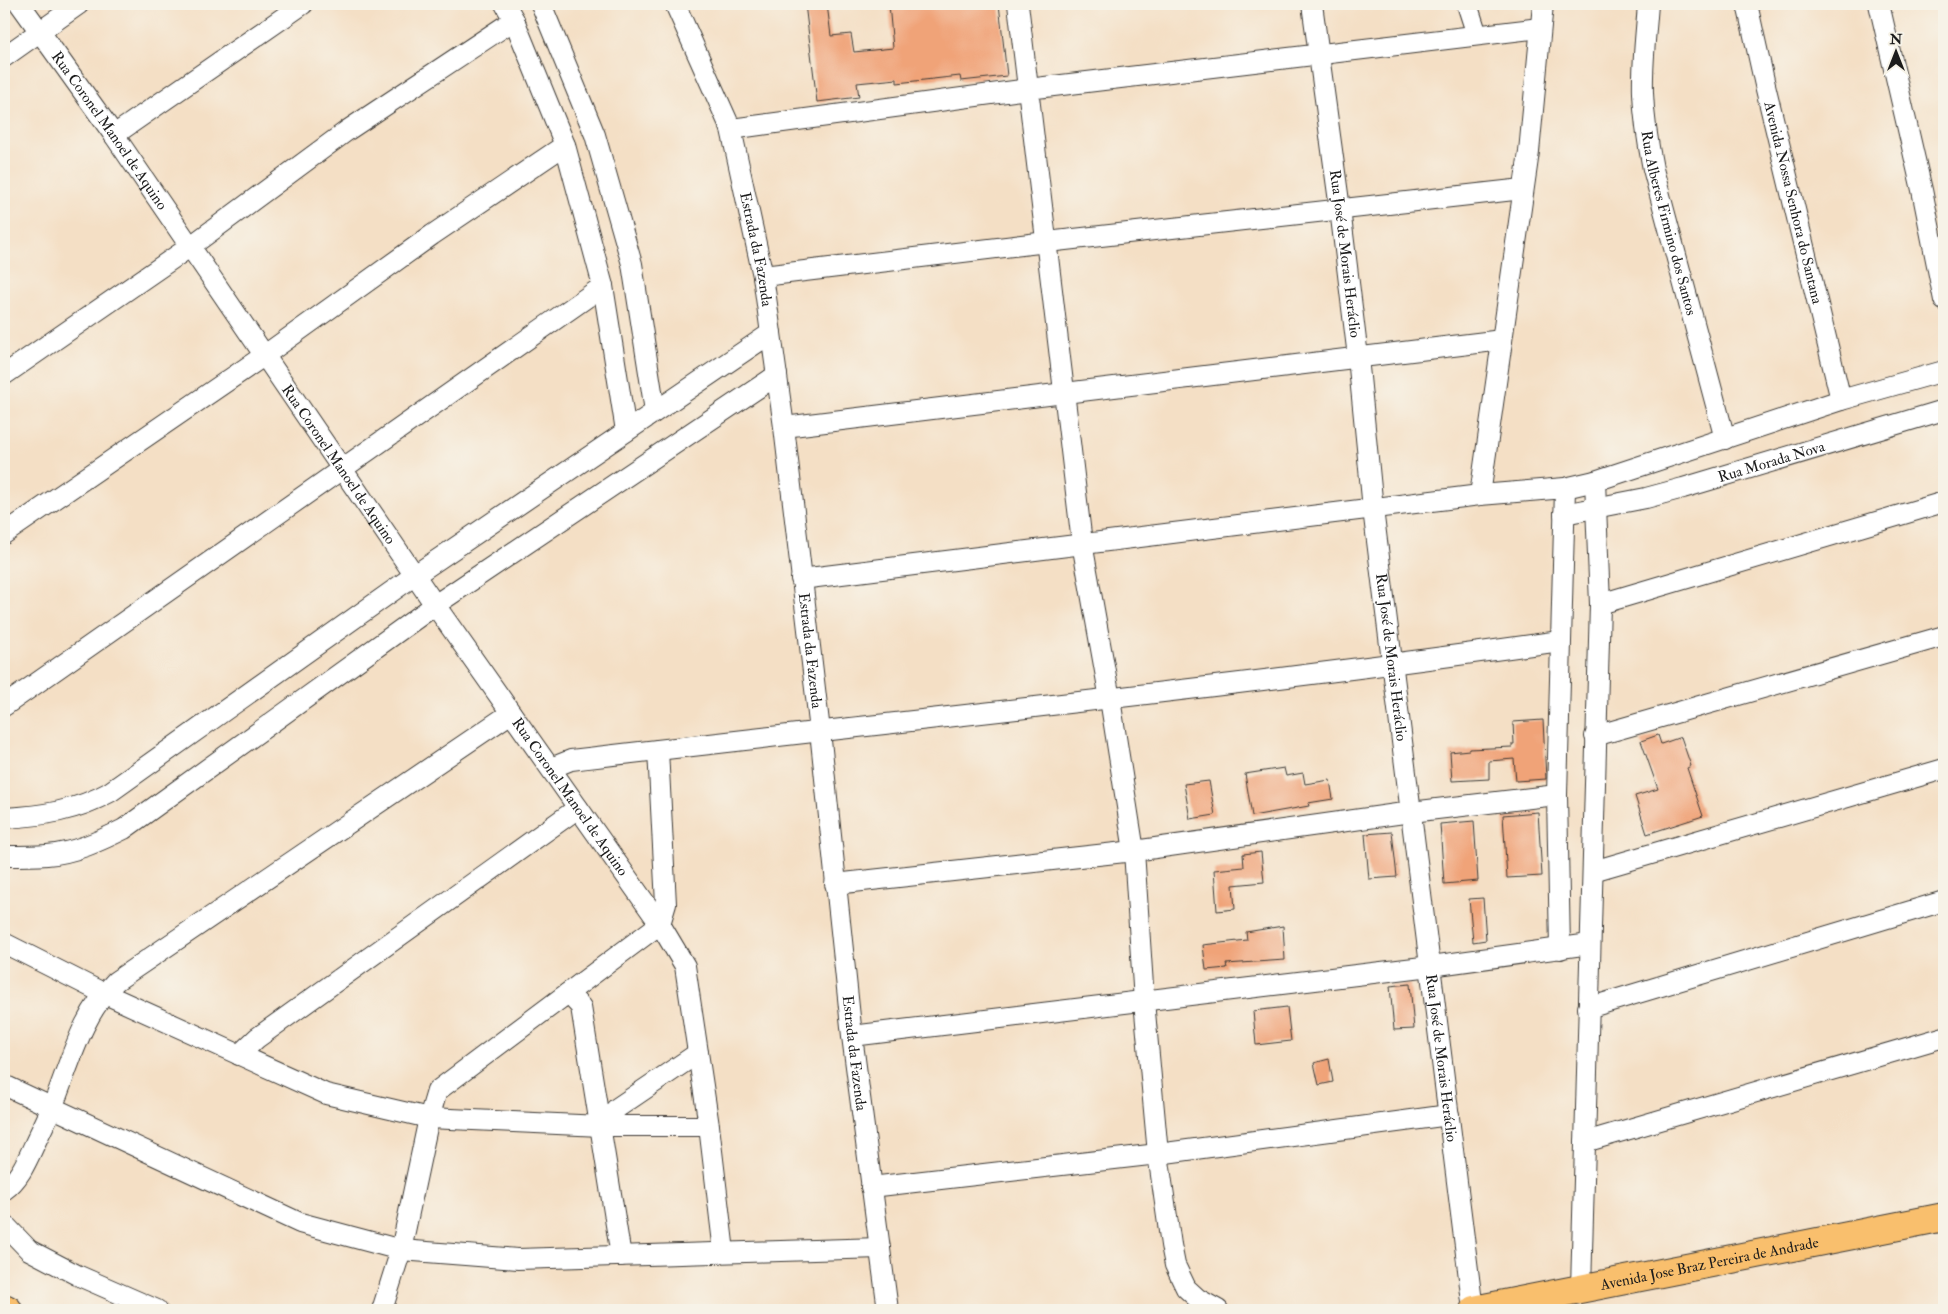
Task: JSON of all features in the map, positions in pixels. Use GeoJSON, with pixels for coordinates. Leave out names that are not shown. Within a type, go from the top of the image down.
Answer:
{"type":"FeatureCollection","features":[{"type":"Feature","properties":{"kind":"main road","name":"Avenida Jose Braz Pereira de Andrade"},"geometry":{"type":"LineString","coordinates":[[1473,1310],[1944,1217]]}},
{"type":"Feature","properties":{"kind":"main road"},"geometry":{"type":"LineString","coordinates":[[4,1308],[8,1310]]}},
{"type":"Feature","properties":{"kind":"street","name":"Rua Coronel Manoel de Aquino"},"geometry":{"type":"LineString","coordinates":[[20,4],[114,135],[415,575],[660,924],[685,966],[709,1126],[724,1252]]}},
{"type":"Feature","properties":{"kind":"street"},"geometry":{"type":"LineString","coordinates":[[4,57],[79,4]]}},
{"type":"Feature","properties":{"kind":"street"},"geometry":{"type":"LineString","coordinates":[[114,135],[303,4]]}},
{"type":"Feature","properties":{"kind":"street"},"geometry":{"type":"LineString","coordinates":[[541,4],[595,135],[632,264],[655,412]]}},
{"type":"Feature","properties":{"kind":"street","name":"Estrada da Fazenda"},"geometry":{"type":"LineString","coordinates":[[675,4],[731,129],[763,276],[784,427],[820,730],[852,1036],[888,1310]]}},
{"type":"Feature","properties":{"kind":"street"},"geometry":{"type":"LineString","coordinates":[[1018,4],[1082,543],[1134,851],[1144,1001],[1158,1154],[1175,1266],[1190,1292],[1198,1299],[1218,1310]]}},
{"type":"Feature","properties":{"kind":"street","name":"Rua José de Morais Heráclio"},"geometry":{"type":"LineString","coordinates":[[1312,4],[1340,208],[1358,357],[1373,509],[1473,1310]]}},
{"type":"Feature","properties":{"kind":"street"},"geometry":{"type":"LineString","coordinates":[[1468,4],[1477,35]]}},
{"type":"Feature","properties":{"kind":"street"},"geometry":{"type":"LineString","coordinates":[[1480,495],[1533,117],[1543,4]]}},
{"type":"Feature","properties":{"kind":"street","name":"Rua Alberes Firmino dos Santos"},"geometry":{"type":"LineString","coordinates":[[1648,4],[1643,93],[1648,145],[1725,439]]}},
{"type":"Feature","properties":{"kind":"street","name":"Avenida Nossa Senhora do Santana"},"geometry":{"type":"LineString","coordinates":[[1747,4],[1767,95],[1841,400]]}},
{"type":"Feature","properties":{"kind":"street"},"geometry":{"type":"LineString","coordinates":[[1879,4],[1922,190],[1944,300]]}},
{"type":"Feature","properties":{"kind":"street"},"geometry":{"type":"LineString","coordinates":[[4,375],[191,246],[510,12],[565,145],[603,286],[626,431]]}},
{"type":"Feature","properties":{"kind":"street"},"geometry":{"type":"LineString","coordinates":[[731,129],[1028,89],[1540,28]]}},
{"type":"Feature","properties":{"kind":"street"},"geometry":{"type":"LineString","coordinates":[[4,534],[265,356],[432,235],[565,145]]}},
{"type":"Feature","properties":{"kind":"street"},"geometry":{"type":"LineString","coordinates":[[763,276],[1340,208],[1523,189]]}},
{"type":"Feature","properties":{"kind":"street"},"geometry":{"type":"LineString","coordinates":[[4,706],[603,286]]}},
{"type":"Feature","properties":{"kind":"street"},"geometry":{"type":"LineString","coordinates":[[4,818],[51,814],[70,810],[110,792],[415,575],[771,333]]}},
{"type":"Feature","properties":{"kind":"street"},"geometry":{"type":"LineString","coordinates":[[784,427],[1502,340]]}},
{"type":"Feature","properties":{"kind":"street"},"geometry":{"type":"LineString","coordinates":[[801,579],[1480,495],[1565,488],[1595,481],[1841,400],[1944,370]]}},
{"type":"Feature","properties":{"kind":"street"},"geometry":{"type":"LineString","coordinates":[[4,856],[47,855],[65,852],[104,839],[124,829],[436,605],[777,375]]}},
{"type":"Feature","properties":{"kind":"street","name":"Rua Morada Nova"},"geometry":{"type":"LineString","coordinates":[[1564,514],[1683,488],[1944,410]]}},
{"type":"Feature","properties":{"kind":"street"},"geometry":{"type":"LineString","coordinates":[[1582,1288],[1595,736],[1600,604],[1595,481]]}},
{"type":"Feature","properties":{"kind":"street"},"geometry":{"type":"LineString","coordinates":[[1560,949],[1557,795],[1565,488]]}},
{"type":"Feature","properties":{"kind":"street"},"geometry":{"type":"LineString","coordinates":[[1600,604],[1944,502]]}},
{"type":"Feature","properties":{"kind":"street"},"geometry":{"type":"LineString","coordinates":[[1595,736],[1944,636]]}},
{"type":"Feature","properties":{"kind":"street"},"geometry":{"type":"LineString","coordinates":[[551,768],[571,760],[820,730],[1110,700],[1393,665],[1560,641]]}},
{"type":"Feature","properties":{"kind":"street"},"geometry":{"type":"LineString","coordinates":[[4,1190],[24,1168],[52,1108],[86,1022],[103,993],[116,981],[511,713]]}},
{"type":"Feature","properties":{"kind":"street"},"geometry":{"type":"LineString","coordinates":[[382,1310],[402,1250],[428,1118],[438,1091],[660,924],[666,904],[658,750]]}},
{"type":"Feature","properties":{"kind":"street"},"geometry":{"type":"LineString","coordinates":[[1593,871],[1944,769]]}},
{"type":"Feature","properties":{"kind":"street"},"geometry":{"type":"LineString","coordinates":[[835,884],[1134,851],[1411,812],[1557,795]]}},
{"type":"Feature","properties":{"kind":"street"},"geometry":{"type":"LineString","coordinates":[[239,1055],[257,1038],[578,808]]}},
{"type":"Feature","properties":{"kind":"street"},"geometry":{"type":"LineString","coordinates":[[1588,1008],[1944,901]]}},
{"type":"Feature","properties":{"kind":"street"},"geometry":{"type":"LineString","coordinates":[[4,944],[103,993],[326,1094],[428,1118],[601,1126],[709,1126]]}},
{"type":"Feature","properties":{"kind":"street"},"geometry":{"type":"LineString","coordinates":[[852,1036],[1431,966],[1590,944]]}},
{"type":"Feature","properties":{"kind":"street"},"geometry":{"type":"LineString","coordinates":[[568,993],[581,1007],[621,1256]]}},
{"type":"Feature","properties":{"kind":"street"},"geometry":{"type":"LineString","coordinates":[[1585,1142],[1944,1037]]}},
{"type":"Feature","properties":{"kind":"street"},"geometry":{"type":"LineString","coordinates":[[601,1126],[617,1108],[698,1053]]}},
{"type":"Feature","properties":{"kind":"street"},"geometry":{"type":"LineString","coordinates":[[4,1085],[300,1223],[402,1250],[518,1259],[880,1248]]}},
{"type":"Feature","properties":{"kind":"street"},"geometry":{"type":"LineString","coordinates":[[872,1187],[1158,1154],[1449,1115]]}},
{"type":"Feature","properties":{"kind":"street"},"geometry":{"type":"LineString","coordinates":[[4,1224],[29,1250],[77,1275],[157,1310]]}},
{"type":"Feature","properties":{"kind":"building"},"geometry":{"type":"Polygon","coordinates":[[[805,4],[827,4],[831,36],[851,34],[854,52],[893,48],[889,4],[999,4],[1007,76],[961,81],[960,76],[897,83],[897,79],[857,83],[859,97],[817,102],[805,4]]]}},
{"type":"Feature","properties":{"kind":"building"},"geometry":{"type":"Polygon","coordinates":[[[1543,720],[1546,779],[1516,781],[1514,759],[1489,761],[1489,779],[1452,781],[1450,752],[1512,747],[1512,744],[1514,744],[1513,722],[1543,720]]]}},
{"type":"Feature","properties":{"kind":"building"},"geometry":{"type":"Polygon","coordinates":[[[1658,735],[1661,744],[1681,737],[1691,766],[1687,768],[1703,816],[1647,834],[1635,796],[1658,789],[1641,741],[1658,735]]]}},
{"type":"Feature","properties":{"kind":"building"},"geometry":{"type":"Polygon","coordinates":[[[1284,768],[1286,776],[1303,773],[1305,784],[1330,780],[1333,799],[1308,803],[1309,806],[1252,816],[1245,774],[1284,768]]]}},
{"type":"Feature","properties":{"kind":"building"},"geometry":{"type":"Polygon","coordinates":[[[1209,781],[1215,815],[1190,819],[1184,784],[1209,781]]]}},
{"type":"Feature","properties":{"kind":"building"},"geometry":{"type":"Polygon","coordinates":[[[1538,812],[1542,876],[1507,878],[1503,815],[1538,812]]]}},
{"type":"Feature","properties":{"kind":"building"},"geometry":{"type":"Polygon","coordinates":[[[1474,821],[1478,881],[1444,884],[1440,824],[1474,821]]]}},
{"type":"Feature","properties":{"kind":"building"},"geometry":{"type":"Polygon","coordinates":[[[1392,832],[1397,877],[1369,879],[1365,834],[1392,832]]]}},
{"type":"Feature","properties":{"kind":"building"},"geometry":{"type":"Polygon","coordinates":[[[1261,852],[1264,882],[1233,885],[1235,909],[1217,911],[1214,870],[1244,867],[1243,854],[1261,852]]]}},
{"type":"Feature","properties":{"kind":"building"},"geometry":{"type":"Polygon","coordinates":[[[1483,898],[1486,940],[1473,942],[1469,899],[1483,898]]]}},
{"type":"Feature","properties":{"kind":"building"},"geometry":{"type":"Polygon","coordinates":[[[1283,926],[1285,960],[1226,964],[1227,968],[1206,970],[1203,945],[1247,940],[1246,932],[1283,926]]]}},
{"type":"Feature","properties":{"kind":"building"},"geometry":{"type":"Polygon","coordinates":[[[1410,984],[1414,1029],[1394,1030],[1390,986],[1410,984]]]}},
{"type":"Feature","properties":{"kind":"building"},"geometry":{"type":"Polygon","coordinates":[[[1287,1007],[1291,1041],[1256,1045],[1253,1011],[1287,1007]]]}},
{"type":"Feature","properties":{"kind":"building"},"geometry":{"type":"Polygon","coordinates":[[[1329,1059],[1333,1082],[1319,1085],[1314,1063],[1329,1059]]]}}]}
